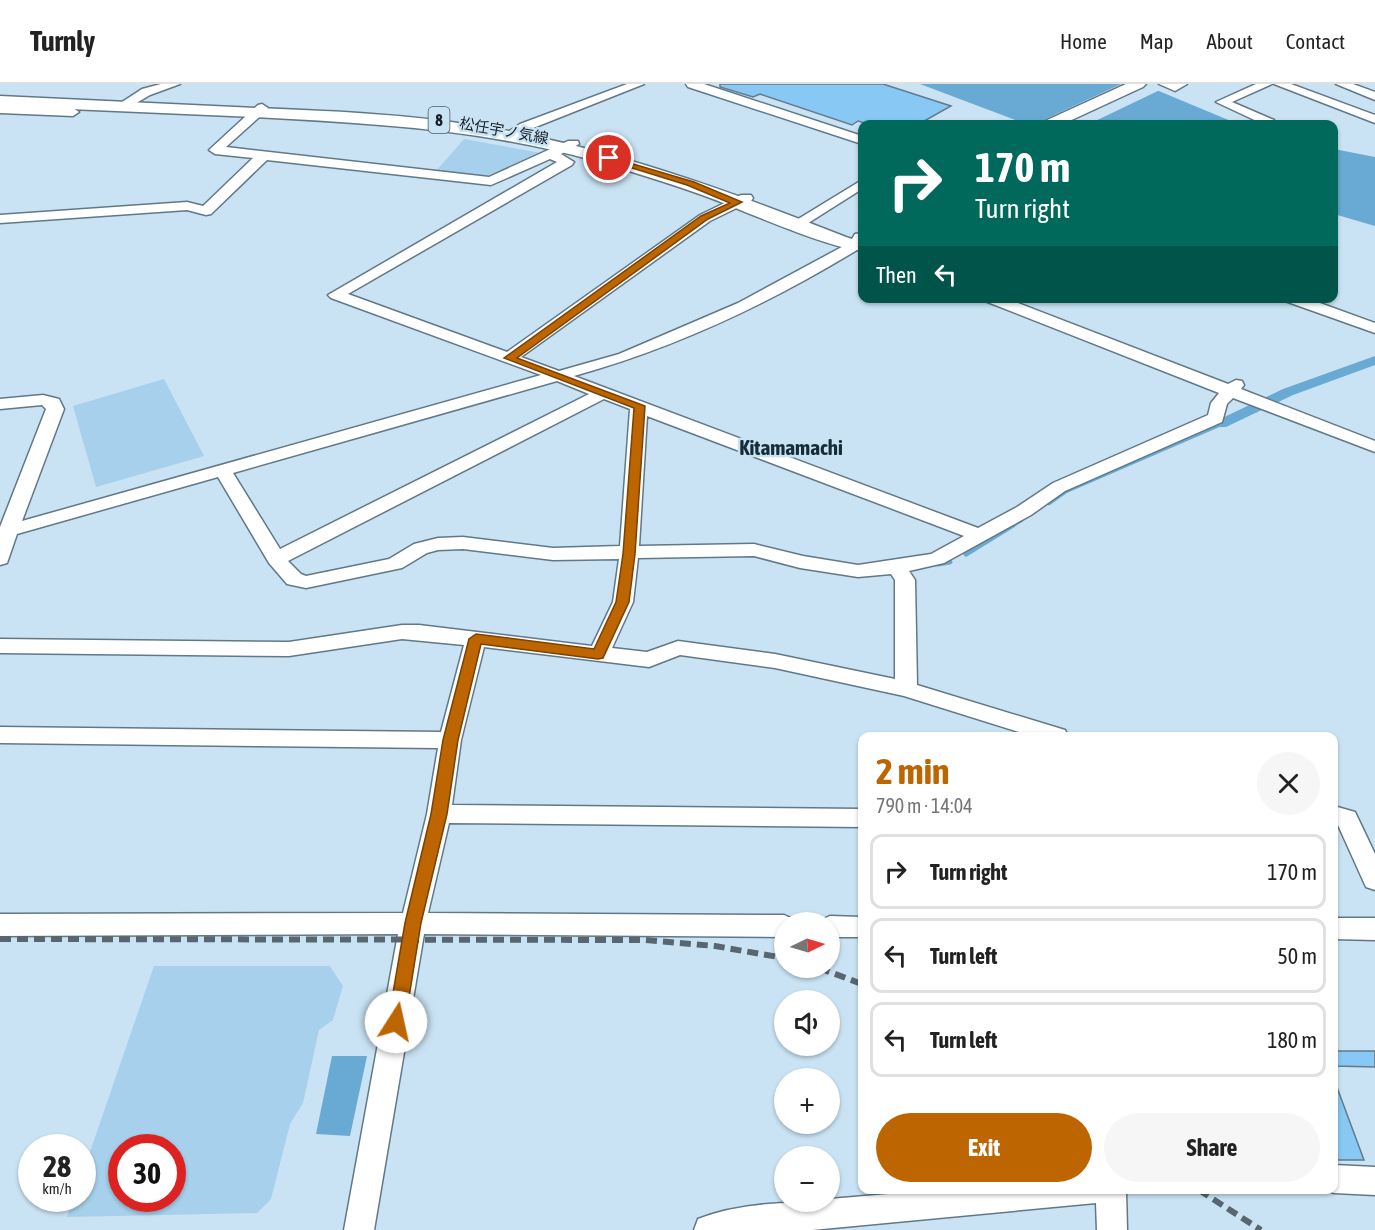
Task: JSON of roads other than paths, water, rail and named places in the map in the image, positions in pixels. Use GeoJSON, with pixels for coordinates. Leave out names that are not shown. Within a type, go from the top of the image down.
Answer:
{"type":"FeatureCollection","features":[{"type":"Feature","properties":{"kind":"main road"},"geometry":{"type":"LineString","coordinates":[[1061,120],[1138,84]]}},
{"type":"Feature","properties":{"kind":"main road"},"geometry":{"type":"LineString","coordinates":[[1081,120],[1159,84]]}},
{"type":"Feature","properties":{"kind":"main road","name":"松任宇ノ気線"},"geometry":{"type":"LineString","coordinates":[[3,104],[125,104],[260,110],[376,119],[510,134],[653,171],[857,239]]}},
{"type":"Feature","properties":{"kind":"street"},"geometry":{"type":"LineString","coordinates":[[125,104],[174,84]]}},
{"type":"Feature","properties":{"kind":"street"},"geometry":{"type":"LineString","coordinates":[[510,134],[638,84]]}},
{"type":"Feature","properties":{"kind":"street"},"geometry":{"type":"LineString","coordinates":[[692,84],[858,139]]}},
{"type":"Feature","properties":{"kind":"street"},"geometry":{"type":"LineString","coordinates":[[1166,84],[1175,87],[1181,84]]}},
{"type":"Feature","properties":{"kind":"street"},"geometry":{"type":"LineString","coordinates":[[1263,120],[1222,102],[1266,84]]}},
{"type":"Feature","properties":{"kind":"street"},"geometry":{"type":"LineString","coordinates":[[1280,84],[1374,117]]}},
{"type":"Feature","properties":{"kind":"street"},"geometry":{"type":"LineString","coordinates":[[1314,97],[1342,84],[1375,96]]}},
{"type":"Feature","properties":{"kind":"street"},"geometry":{"type":"LineString","coordinates":[[3,104],[73,112]]}},
{"type":"Feature","properties":{"kind":"street"},"geometry":{"type":"LineString","coordinates":[[260,110],[215,150],[491,181],[563,149],[567,162],[336,295],[639,406],[981,536]]}},
{"type":"Feature","properties":{"kind":"street"},"geometry":{"type":"LineString","coordinates":[[0,219],[187,206],[206,211],[263,156]]}},
{"type":"Feature","properties":{"kind":"street"},"geometry":{"type":"LineString","coordinates":[[801,222],[858,186]]}},
{"type":"Feature","properties":{"kind":"street"},"geometry":{"type":"LineString","coordinates":[[509,358],[705,218],[742,200]]}},
{"type":"Feature","properties":{"kind":"street"},"geometry":{"type":"LineString","coordinates":[[5,526],[625,357],[704,326],[762,299],[857,239]]}},
{"type":"Feature","properties":{"kind":"street"},"geometry":{"type":"LineString","coordinates":[[1003,303],[1282,407],[1375,447]]}},
{"type":"Feature","properties":{"kind":"street"},"geometry":{"type":"LineString","coordinates":[[1023,303],[1243,392]]}},
{"type":"Feature","properties":{"kind":"street"},"geometry":{"type":"LineString","coordinates":[[1304,303],[1375,328]]}},
{"type":"Feature","properties":{"kind":"street"},"geometry":{"type":"LineString","coordinates":[[5,526],[223,471],[553,375]]}},
{"type":"Feature","properties":{"kind":"street"},"geometry":{"type":"LineString","coordinates":[[223,471],[276,559],[294,579],[306,582],[395,564],[420,548],[438,544],[464,543],[553,554],[754,550],[781,555],[800,562],[858,571],[937,560],[981,536],[1059,487],[1216,417],[1219,403],[1243,392]]}},
{"type":"Feature","properties":{"kind":"street"},"geometry":{"type":"LineString","coordinates":[[276,559],[604,393]]}},
{"type":"Feature","properties":{"kind":"street"},"geometry":{"type":"LineString","coordinates":[[0,404],[43,400],[53,403],[55,409],[5,526],[0,559]]}},
{"type":"Feature","properties":{"kind":"street"},"geometry":{"type":"LineString","coordinates":[[598,655],[623,602],[629,554],[639,406]]}},
{"type":"Feature","properties":{"kind":"street"},"geometry":{"type":"LineString","coordinates":[[1282,407],[1375,437]]}},
{"type":"Feature","properties":{"kind":"street"},"geometry":{"type":"LineString","coordinates":[[897,567],[905,580],[906,689]]}},
{"type":"Feature","properties":{"kind":"street"},"geometry":{"type":"LineString","coordinates":[[0,646],[289,649],[402,632],[649,660],[678,648],[775,661],[906,689],[1006,729],[1028,732]]}},
{"type":"Feature","properties":{"kind":"street"},"geometry":{"type":"LineString","coordinates":[[359,1230],[413,923],[439,814],[450,740],[476,639]]}},
{"type":"Feature","properties":{"kind":"street"},"geometry":{"type":"LineString","coordinates":[[0,735],[450,740]]}},
{"type":"Feature","properties":{"kind":"street"},"geometry":{"type":"LineString","coordinates":[[439,814],[858,818]]}},
{"type":"Feature","properties":{"kind":"street"},"geometry":{"type":"LineString","coordinates":[[1338,817],[1347,819],[1375,880]]}},
{"type":"Feature","properties":{"kind":"street"},"geometry":{"type":"LineString","coordinates":[[0,925],[413,923],[774,926]]}},
{"type":"Feature","properties":{"kind":"street"},"geometry":{"type":"LineString","coordinates":[[840,927],[858,927]]}},
{"type":"Feature","properties":{"kind":"street"},"geometry":{"type":"LineString","coordinates":[[1338,929],[1375,929]]}},
{"type":"Feature","properties":{"kind":"street"},"geometry":{"type":"LineString","coordinates":[[1338,1179],[1375,1181]]}},
{"type":"Feature","properties":{"kind":"street"},"geometry":{"type":"LineString","coordinates":[[709,1230],[759,1220],[1048,1194]]}},
{"type":"Feature","properties":{"kind":"street"},"geometry":{"type":"LineString","coordinates":[[1111,1194],[1112,1230]]}},
{"type":"Feature","properties":{"kind":"waterway"},"geometry":{"type":"LineString","coordinates":[[1221,424],[1288,392],[1375,360]]}},
{"type":"Feature","properties":{"kind":"waterway"},"geometry":{"type":"LineString","coordinates":[[1049,503],[1066,491],[1221,424]]}},
{"type":"Feature","properties":{"kind":"waterway"},"geometry":{"type":"LineString","coordinates":[[1011,526],[1021,520]]}},
{"type":"Feature","properties":{"kind":"waterway"},"geometry":{"type":"LineString","coordinates":[[966,554],[1013,525]]}},
{"type":"Feature","properties":{"kind":"waterway"},"geometry":{"type":"LineString","coordinates":[[938,564],[950,562]]}},
{"type":"Feature","properties":{"kind":"railway"},"geometry":{"type":"LineString","coordinates":[[0,939],[645,940],[715,946],[774,956]]}},
{"type":"Feature","properties":{"kind":"railway"},"geometry":{"type":"LineString","coordinates":[[840,976],[858,983]]}},
{"type":"Feature","properties":{"kind":"railway"},"geometry":{"type":"LineString","coordinates":[[1205,1194],[1261,1230]]}},
{"type":"Feature","properties":{"kind":"district","name":"Kitamamachi"},"geometry":{"type":"Point","coordinates":[791,448]}}]}
